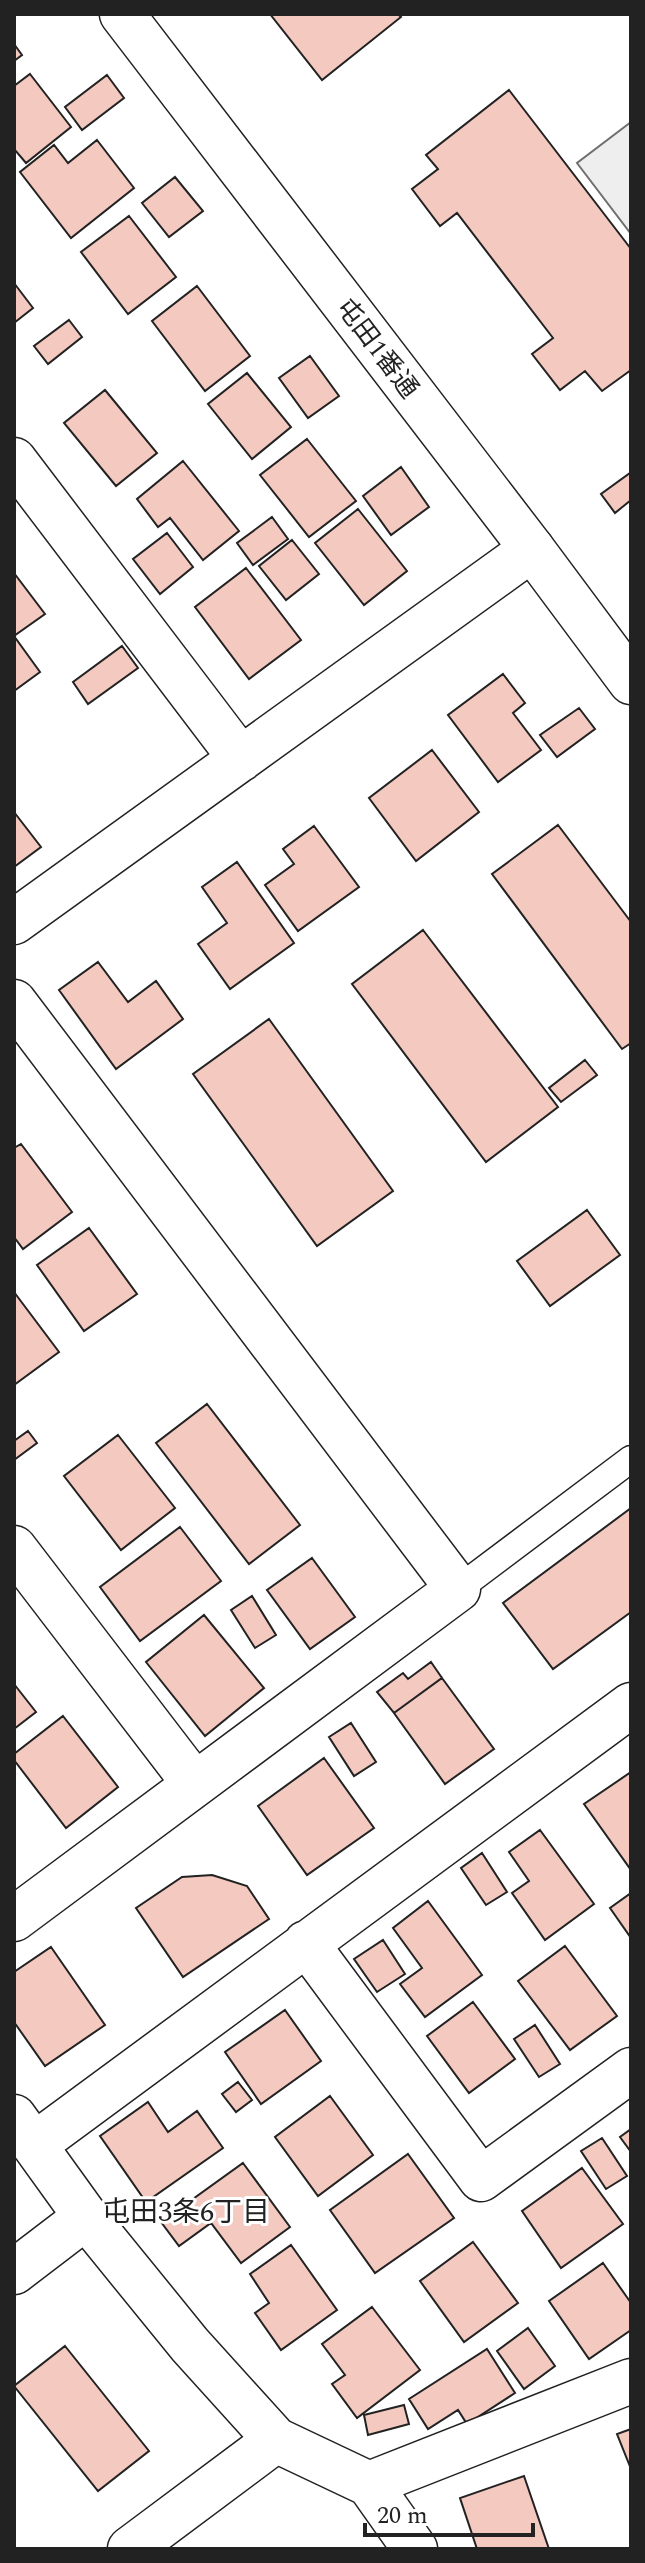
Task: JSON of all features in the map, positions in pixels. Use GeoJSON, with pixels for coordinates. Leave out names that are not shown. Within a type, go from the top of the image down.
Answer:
{"type":"FeatureCollection","features":[{"type":"Feature","properties":{"kind":"street","name":"屯田1番通"},"geometry":{"type":"LineString","coordinates":[[122,14],[631,682]]}},
{"type":"Feature","properties":{"kind":"street"},"geometry":{"type":"LineString","coordinates":[[14,460],[241,759]]}},
{"type":"Feature","properties":{"kind":"street"},"geometry":{"type":"LineString","coordinates":[[14,922],[532,549]]}},
{"type":"Feature","properties":{"kind":"street"},"geometry":{"type":"LineString","coordinates":[[14,1002],[458,1589],[14,1919]]}},
{"type":"Feature","properties":{"kind":"street"},"geometry":{"type":"LineString","coordinates":[[14,1548],[194,1783]]}},
{"type":"Feature","properties":{"kind":"street"},"geometry":{"type":"LineString","coordinates":[[415,2549],[369,2484],[276,2440],[190,2345],[86,2217],[24,2131],[306,1943],[631,1705]]}},
{"type":"Feature","properties":{"kind":"street"},"geometry":{"type":"LineString","coordinates":[[306,1943],[481,2179],[631,2070]]}},
{"type":"Feature","properties":{"kind":"street"},"geometry":{"type":"LineString","coordinates":[[14,2272],[86,2217]]}},
{"type":"Feature","properties":{"kind":"street"},"geometry":{"type":"LineString","coordinates":[[369,2484],[631,2381]]}},
{"type":"Feature","properties":{"kind":"street"},"geometry":{"type":"LineString","coordinates":[[130,2549],[276,2440]]}},
{"type":"Feature","properties":{"kind":"lane"},"geometry":{"type":"LineString","coordinates":[[458,1589],[631,1459]]}},
{"type":"Feature","properties":{"kind":"shaded area"},"geometry":{"type":"Polygon","coordinates":[[[631,122],[631,234],[577,163],[631,122]]]}},
{"type":"Feature","properties":{"kind":"building"},"geometry":{"type":"Polygon","coordinates":[[[270,14],[398,14],[401,17],[322,80],[270,14]]]}},
{"type":"Feature","properties":{"kind":"building"},"geometry":{"type":"Polygon","coordinates":[[[14,44],[22,55],[14,61],[14,44]]]}},
{"type":"Feature","properties":{"kind":"building"},"geometry":{"type":"Polygon","coordinates":[[[30,74],[71,127],[26,163],[14,149],[14,86],[30,74]]]}},
{"type":"Feature","properties":{"kind":"building"},"geometry":{"type":"Polygon","coordinates":[[[107,75],[124,98],[82,130],[65,107],[107,75]]]}},
{"type":"Feature","properties":{"kind":"building"},"geometry":{"type":"Polygon","coordinates":[[[509,90],[631,249],[631,370],[602,391],[585,371],[560,390],[532,354],[553,338],[457,213],[440,226],[412,189],[438,169],[426,155],[509,90]]]}},
{"type":"Feature","properties":{"kind":"building"},"geometry":{"type":"Polygon","coordinates":[[[97,140],[134,188],[71,238],[20,172],[54,145],[68,163],[97,140]]]}},
{"type":"Feature","properties":{"kind":"building"},"geometry":{"type":"Polygon","coordinates":[[[175,177],[203,211],[169,237],[142,203],[175,177]]]}},
{"type":"Feature","properties":{"kind":"building"},"geometry":{"type":"Polygon","coordinates":[[[129,216],[176,277],[128,314],[81,252],[129,216]]]}},
{"type":"Feature","properties":{"kind":"building"},"geometry":{"type":"Polygon","coordinates":[[[14,283],[33,308],[14,323],[14,283]]]}},
{"type":"Feature","properties":{"kind":"building"},"geometry":{"type":"Polygon","coordinates":[[[197,286],[250,356],[205,391],[152,321],[197,286]]]}},
{"type":"Feature","properties":{"kind":"building"},"geometry":{"type":"Polygon","coordinates":[[[69,320],[82,337],[48,364],[34,346],[69,320]]]}},
{"type":"Feature","properties":{"kind":"building"},"geometry":{"type":"Polygon","coordinates":[[[310,356],[339,396],[308,418],[279,378],[310,356]]]}},
{"type":"Feature","properties":{"kind":"building"},"geometry":{"type":"Polygon","coordinates":[[[247,373],[291,427],[252,459],[208,404],[247,373]]]}},
{"type":"Feature","properties":{"kind":"building"},"geometry":{"type":"Polygon","coordinates":[[[105,390],[157,453],[116,486],[64,423],[105,390]]]}},
{"type":"Feature","properties":{"kind":"building"},"geometry":{"type":"Polygon","coordinates":[[[307,439],[356,501],[309,537],[260,475],[307,439]]]}},
{"type":"Feature","properties":{"kind":"building"},"geometry":{"type":"Polygon","coordinates":[[[183,461],[239,531],[203,560],[170,518],[158,527],[137,499],[183,461]]]}},
{"type":"Feature","properties":{"kind":"building"},"geometry":{"type":"Polygon","coordinates":[[[401,467],[429,507],[391,535],[363,496],[401,467]]]}},
{"type":"Feature","properties":{"kind":"building"},"geometry":{"type":"Polygon","coordinates":[[[630,473],[631,500],[615,513],[601,494],[630,473]]]}},
{"type":"Feature","properties":{"kind":"building"},"geometry":{"type":"Polygon","coordinates":[[[358,509],[407,571],[364,605],[315,543],[358,509]]]}},
{"type":"Feature","properties":{"kind":"building"},"geometry":{"type":"Polygon","coordinates":[[[272,517],[288,539],[253,565],[237,543],[272,517]]]}},
{"type":"Feature","properties":{"kind":"building"},"geometry":{"type":"Polygon","coordinates":[[[167,533],[193,567],[160,594],[133,559],[167,533]]]}},
{"type":"Feature","properties":{"kind":"building"},"geometry":{"type":"Polygon","coordinates":[[[292,540],[319,574],[286,600],[259,566],[292,540]]]}},
{"type":"Feature","properties":{"kind":"building"},"geometry":{"type":"Polygon","coordinates":[[[246,568],[301,640],[249,679],[195,607],[246,568]]]}},
{"type":"Feature","properties":{"kind":"building"},"geometry":{"type":"Polygon","coordinates":[[[14,573],[45,614],[14,636],[14,573]]]}},
{"type":"Feature","properties":{"kind":"building"},"geometry":{"type":"Polygon","coordinates":[[[14,636],[40,672],[14,691],[14,636]]]}},
{"type":"Feature","properties":{"kind":"building"},"geometry":{"type":"Polygon","coordinates":[[[122,646],[138,668],[88,704],[73,682],[122,646]]]}},
{"type":"Feature","properties":{"kind":"building"},"geometry":{"type":"Polygon","coordinates":[[[503,674],[525,703],[513,713],[541,750],[498,782],[448,715],[503,674]]]}},
{"type":"Feature","properties":{"kind":"building"},"geometry":{"type":"Polygon","coordinates":[[[579,708],[595,729],[557,757],[540,735],[579,708]]]}},
{"type":"Feature","properties":{"kind":"building"},"geometry":{"type":"Polygon","coordinates":[[[432,750],[479,812],[416,861],[369,798],[432,750]]]}},
{"type":"Feature","properties":{"kind":"building"},"geometry":{"type":"Polygon","coordinates":[[[14,812],[41,847],[14,867],[14,812]]]}},
{"type":"Feature","properties":{"kind":"building"},"geometry":{"type":"Polygon","coordinates":[[[558,825],[631,922],[631,1043],[622,1049],[492,874],[558,825]]]}},
{"type":"Feature","properties":{"kind":"building"},"geometry":{"type":"Polygon","coordinates":[[[314,826],[359,887],[298,931],[265,885],[294,864],[283,849],[314,826]]]}},
{"type":"Feature","properties":{"kind":"building"},"geometry":{"type":"Polygon","coordinates":[[[237,862],[294,943],[230,989],[198,944],[227,923],[202,887],[237,862]]]}},
{"type":"Feature","properties":{"kind":"building"},"geometry":{"type":"Polygon","coordinates":[[[423,930],[558,1107],[486,1162],[352,984],[423,930]]]}},
{"type":"Feature","properties":{"kind":"building"},"geometry":{"type":"Polygon","coordinates":[[[98,962],[128,1002],[156,981],[183,1019],[116,1069],[59,990],[98,962]]]}},
{"type":"Feature","properties":{"kind":"building"},"geometry":{"type":"Polygon","coordinates":[[[269,1019],[393,1191],[317,1246],[193,1074],[269,1019]]]}},
{"type":"Feature","properties":{"kind":"building"},"geometry":{"type":"Polygon","coordinates":[[[585,1060],[597,1075],[561,1102],[549,1088],[585,1060]]]}},
{"type":"Feature","properties":{"kind":"building"},"geometry":{"type":"Polygon","coordinates":[[[21,1144],[72,1212],[23,1249],[14,1237],[14,1148],[21,1144]]]}},
{"type":"Feature","properties":{"kind":"building"},"geometry":{"type":"Polygon","coordinates":[[[587,1210],[620,1255],[550,1306],[517,1261],[587,1210]]]}},
{"type":"Feature","properties":{"kind":"building"},"geometry":{"type":"Polygon","coordinates":[[[89,1228],[137,1294],[84,1331],[37,1265],[89,1228]]]}},
{"type":"Feature","properties":{"kind":"building"},"geometry":{"type":"Polygon","coordinates":[[[14,1292],[59,1352],[14,1385],[14,1292]]]}},
{"type":"Feature","properties":{"kind":"building"},"geometry":{"type":"Polygon","coordinates":[[[207,1404],[300,1525],[249,1564],[156,1443],[207,1404]]]}},
{"type":"Feature","properties":{"kind":"building"},"geometry":{"type":"Polygon","coordinates":[[[28,1431],[37,1443],[14,1460],[14,1441],[28,1431]]]}},
{"type":"Feature","properties":{"kind":"building"},"geometry":{"type":"Polygon","coordinates":[[[118,1435],[175,1508],[121,1550],[64,1476],[118,1435]]]}},
{"type":"Feature","properties":{"kind":"building"},"geometry":{"type":"Polygon","coordinates":[[[631,1508],[631,1612],[553,1669],[503,1603],[631,1508]]]}},
{"type":"Feature","properties":{"kind":"building"},"geometry":{"type":"Polygon","coordinates":[[[180,1527],[221,1581],[140,1641],[100,1587],[180,1527]]]}},
{"type":"Feature","properties":{"kind":"building"},"geometry":{"type":"Polygon","coordinates":[[[312,1558],[355,1617],[310,1649],[267,1590],[312,1558]]]}},
{"type":"Feature","properties":{"kind":"building"},"geometry":{"type":"Polygon","coordinates":[[[252,1596],[276,1635],[255,1648],[231,1610],[252,1596]]]}},
{"type":"Feature","properties":{"kind":"building"},"geometry":{"type":"Polygon","coordinates":[[[204,1615],[264,1688],[205,1736],[146,1662],[204,1615]]]}},
{"type":"Feature","properties":{"kind":"building"},"geometry":{"type":"Polygon","coordinates":[[[431,1662],[442,1678],[394,1713],[377,1692],[403,1673],[408,1679],[431,1662]]]}},
{"type":"Feature","properties":{"kind":"building"},"geometry":{"type":"Polygon","coordinates":[[[442,1678],[494,1749],[445,1784],[394,1713],[442,1678]]]}},
{"type":"Feature","properties":{"kind":"building"},"geometry":{"type":"Polygon","coordinates":[[[14,1684],[36,1712],[14,1729],[14,1684]]]}},
{"type":"Feature","properties":{"kind":"building"},"geometry":{"type":"Polygon","coordinates":[[[63,1716],[118,1787],[66,1828],[14,1760],[14,1754],[63,1716]]]}},
{"type":"Feature","properties":{"kind":"building"},"geometry":{"type":"Polygon","coordinates":[[[351,1723],[376,1762],[354,1776],[329,1737],[351,1723]]]}},
{"type":"Feature","properties":{"kind":"building"},"geometry":{"type":"Polygon","coordinates":[[[324,1758],[374,1828],[307,1875],[258,1806],[324,1758]]]}},
{"type":"Feature","properties":{"kind":"building"},"geometry":{"type":"Polygon","coordinates":[[[631,1772],[631,1870],[584,1804],[631,1772]]]}},
{"type":"Feature","properties":{"kind":"building"},"geometry":{"type":"Polygon","coordinates":[[[540,1830],[594,1904],[545,1940],[512,1893],[529,1881],[509,1852],[540,1830]]]}},
{"type":"Feature","properties":{"kind":"building"},"geometry":{"type":"Polygon","coordinates":[[[482,1853],[507,1892],[486,1905],[461,1868],[482,1853]]]}},
{"type":"Feature","properties":{"kind":"building"},"geometry":{"type":"Polygon","coordinates":[[[212,1875],[247,1886],[269,1919],[183,1977],[136,1908],[182,1877],[212,1875]]]}},
{"type":"Feature","properties":{"kind":"building"},"geometry":{"type":"Polygon","coordinates":[[[631,1893],[631,1938],[610,1908],[631,1893]]]}},
{"type":"Feature","properties":{"kind":"building"},"geometry":{"type":"Polygon","coordinates":[[[428,1901],[482,1975],[425,2017],[400,1984],[422,1968],[393,1928],[428,1901]]]}},
{"type":"Feature","properties":{"kind":"building"},"geometry":{"type":"Polygon","coordinates":[[[383,1940],[405,1974],[377,1992],[354,1959],[383,1940]]]}},
{"type":"Feature","properties":{"kind":"building"},"geometry":{"type":"Polygon","coordinates":[[[565,1946],[617,2016],[570,2050],[518,1981],[565,1946]]]}},
{"type":"Feature","properties":{"kind":"building"},"geometry":{"type":"Polygon","coordinates":[[[51,1947],[105,2025],[45,2066],[14,2022],[14,1972],[51,1947]]]}},
{"type":"Feature","properties":{"kind":"building"},"geometry":{"type":"Polygon","coordinates":[[[473,2002],[515,2059],[469,2093],[427,2036],[473,2002]]]}},
{"type":"Feature","properties":{"kind":"building"},"geometry":{"type":"Polygon","coordinates":[[[285,2010],[321,2061],[261,2104],[225,2052],[285,2010]]]}},
{"type":"Feature","properties":{"kind":"building"},"geometry":{"type":"Polygon","coordinates":[[[535,2025],[560,2064],[539,2077],[514,2039],[535,2025]]]}},
{"type":"Feature","properties":{"kind":"building"},"geometry":{"type":"Polygon","coordinates":[[[238,2082],[252,2100],[236,2112],[222,2094],[238,2082]]]}},
{"type":"Feature","properties":{"kind":"building"},"geometry":{"type":"Polygon","coordinates":[[[330,2096],[373,2155],[318,2196],[275,2137],[330,2096]]]}},
{"type":"Feature","properties":{"kind":"building"},"geometry":{"type":"Polygon","coordinates":[[[148,2102],[168,2132],[197,2111],[223,2148],[146,2202],[100,2136],[148,2102]]]}},
{"type":"Feature","properties":{"kind":"building"},"geometry":{"type":"Polygon","coordinates":[[[631,2129],[631,2152],[620,2137],[631,2129]]]}},
{"type":"Feature","properties":{"kind":"building"},"geometry":{"type":"Polygon","coordinates":[[[602,2138],[627,2176],[606,2189],[581,2151],[602,2138]]]}},
{"type":"Feature","properties":{"kind":"building"},"geometry":{"type":"Polygon","coordinates":[[[408,2154],[454,2218],[375,2273],[330,2210],[408,2154]]]}},
{"type":"Feature","properties":{"kind":"building"},"geometry":{"type":"Polygon","coordinates":[[[243,2163],[290,2227],[241,2263],[211,2223],[179,2246],[161,2222],[243,2163]]]}},
{"type":"Feature","properties":{"kind":"building"},"geometry":{"type":"Polygon","coordinates":[[[582,2168],[623,2224],[561,2268],[522,2211],[582,2168]]]}},
{"type":"Feature","properties":{"kind":"building"},"geometry":{"type":"Polygon","coordinates":[[[473,2242],[518,2303],[464,2342],[420,2281],[473,2242]]]}},
{"type":"Feature","properties":{"kind":"building"},"geometry":{"type":"Polygon","coordinates":[[[291,2245],[337,2310],[281,2350],[255,2313],[269,2303],[250,2274],[291,2245]]]}},
{"type":"Feature","properties":{"kind":"building"},"geometry":{"type":"Polygon","coordinates":[[[603,2263],[631,2303],[631,2330],[589,2359],[549,2301],[603,2263]]]}},
{"type":"Feature","properties":{"kind":"building"},"geometry":{"type":"Polygon","coordinates":[[[372,2307],[420,2370],[357,2418],[332,2384],[345,2375],[322,2344],[372,2307]]]}},
{"type":"Feature","properties":{"kind":"building"},"geometry":{"type":"Polygon","coordinates":[[[528,2328],[555,2366],[524,2389],[497,2351],[528,2328]]]}},
{"type":"Feature","properties":{"kind":"building"},"geometry":{"type":"Polygon","coordinates":[[[65,2346],[149,2451],[98,2491],[14,2386],[65,2346]]]}},
{"type":"Feature","properties":{"kind":"building"},"geometry":{"type":"Polygon","coordinates":[[[487,2349],[515,2393],[467,2424],[458,2410],[428,2429],[409,2399],[487,2349]]]}},
{"type":"Feature","properties":{"kind":"building"},"geometry":{"type":"Polygon","coordinates":[[[404,2405],[409,2424],[368,2435],[364,2415],[404,2405]]]}},
{"type":"Feature","properties":{"kind":"building"},"geometry":{"type":"Polygon","coordinates":[[[631,2429],[631,2469],[617,2434],[631,2429]]]}},
{"type":"Feature","properties":{"kind":"building"},"geometry":{"type":"Polygon","coordinates":[[[524,2476],[549,2549],[477,2549],[460,2498],[524,2476]]]}},
{"type":"Feature","properties":{"kind":"district","name":"屯田3条6丁目"},"geometry":{"type":"Point","coordinates":[186,2211]}}]}
